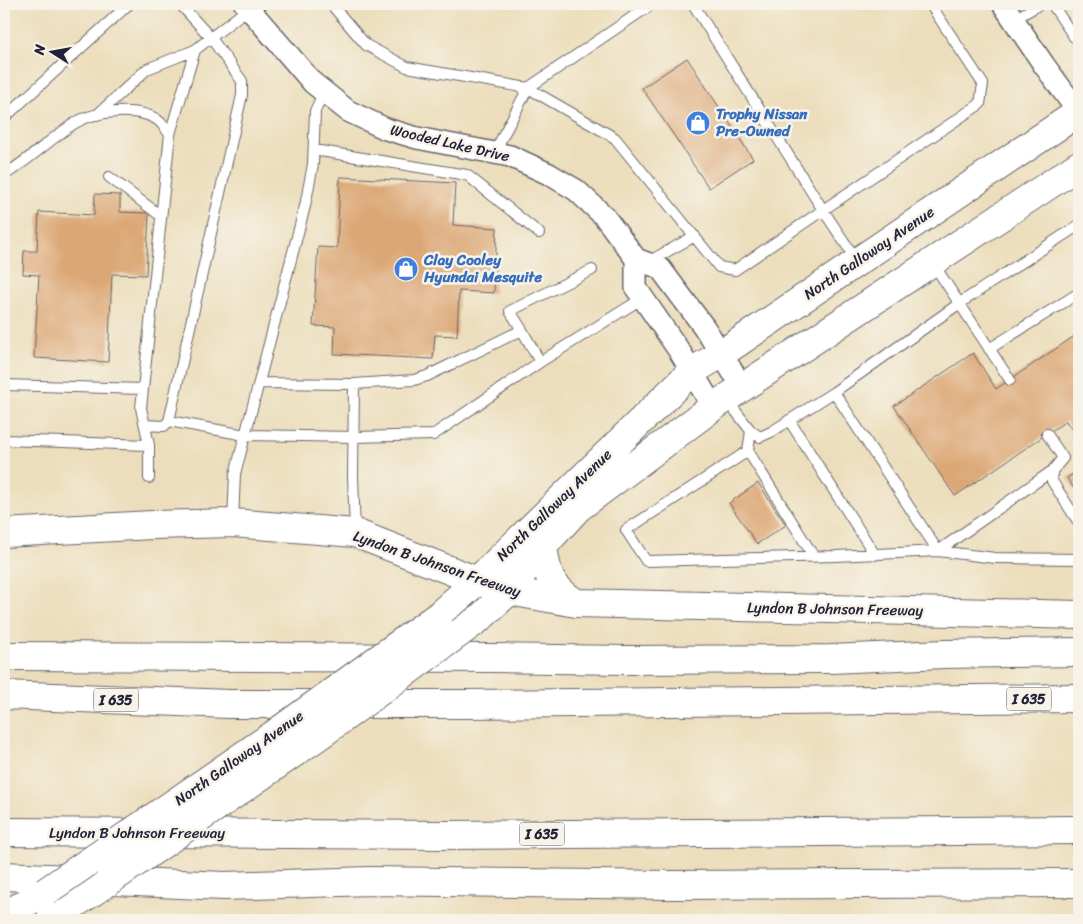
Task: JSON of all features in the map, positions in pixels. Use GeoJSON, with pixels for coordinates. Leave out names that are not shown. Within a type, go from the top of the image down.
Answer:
{"type":"FeatureCollection","features":[{"type":"Feature","properties":{"kind":"main road","name":"North Galloway Avenue"},"geometry":{"type":"LineString","coordinates":[[4,916],[45,892],[273,736],[439,615],[477,581],[690,372],[721,354],[1079,112]]}},
{"type":"Feature","properties":{"kind":"main road","name":"North Galloway Avenue"},"geometry":{"type":"LineString","coordinates":[[50,920],[78,904],[323,733],[480,618],[509,591],[543,546],[578,508],[727,398],[1079,165]]}},
{"type":"Feature","properties":{"kind":"main road","name":"Lyndon B Johnson Freeway"},"geometry":{"type":"LineString","coordinates":[[4,533],[152,525],[233,523],[355,533],[477,581],[509,591],[576,603],[1079,615]]}},
{"type":"Feature","properties":{"kind":"main road"},"geometry":{"type":"LineString","coordinates":[[543,546],[549,577],[560,592],[576,603]]}},
{"type":"Feature","properties":{"kind":"main road"},"geometry":{"type":"LineString","coordinates":[[4,656],[674,660],[830,659],[944,654],[1079,652]]}},
{"type":"Feature","properties":{"kind":"main road","name":"I 635"},"geometry":{"type":"LineString","coordinates":[[4,695],[229,704],[488,704],[1079,698]]}},
{"type":"Feature","properties":{"kind":"main road","name":"Lyndon B Johnson Freeway"},"geometry":{"type":"LineString","coordinates":[[4,832],[447,835],[1079,830]]}},
{"type":"Feature","properties":{"kind":"main road"},"geometry":{"type":"LineString","coordinates":[[78,904],[119,841]]}},
{"type":"Feature","properties":{"kind":"main road"},"geometry":{"type":"LineString","coordinates":[[4,876],[224,886],[369,881],[555,885],[1079,883]]}},
{"type":"Feature","properties":{"kind":"street","name":"Wooded Lake Drive"},"geometry":{"type":"LineString","coordinates":[[247,6],[313,83],[348,111],[386,129],[417,138],[510,156],[576,190],[604,216],[642,261],[660,268],[704,327],[721,354],[727,398]]}},
{"type":"Feature","properties":{"kind":"street"},"geometry":{"type":"LineString","coordinates":[[1008,12],[1079,112]]}},
{"type":"Feature","properties":{"kind":"street"},"geometry":{"type":"LineString","coordinates":[[642,261],[636,288],[680,352],[690,372],[727,398]]}},
{"type":"Feature","properties":{"kind":"lane"},"geometry":{"type":"LineString","coordinates":[[4,118],[129,4]]}},
{"type":"Feature","properties":{"kind":"lane"},"geometry":{"type":"LineString","coordinates":[[146,425],[164,426],[169,421],[242,95],[242,81],[211,38],[180,4]]}},
{"type":"Feature","properties":{"kind":"lane"},"geometry":{"type":"LineString","coordinates":[[331,4],[366,46],[407,66],[528,88],[615,138],[719,267],[735,270],[980,104],[983,84],[930,4]]}},
{"type":"Feature","properties":{"kind":"lane"},"geometry":{"type":"LineString","coordinates":[[494,153],[528,88],[652,4]]}},
{"type":"Feature","properties":{"kind":"lane"},"geometry":{"type":"LineString","coordinates":[[693,4],[822,210],[857,262]]}},
{"type":"Feature","properties":{"kind":"lane"},"geometry":{"type":"LineString","coordinates":[[1008,12],[1040,4]]}},
{"type":"Feature","properties":{"kind":"lane"},"geometry":{"type":"LineString","coordinates":[[1052,4],[1074,37],[1079,37]]}},
{"type":"Feature","properties":{"kind":"lane"},"geometry":{"type":"LineString","coordinates":[[97,115],[147,68],[195,50],[247,6]]}},
{"type":"Feature","properties":{"kind":"lane"},"geometry":{"type":"LineString","coordinates":[[149,478],[149,444],[141,408],[161,216],[170,134],[195,50]]}},
{"type":"Feature","properties":{"kind":"lane"},"geometry":{"type":"LineString","coordinates":[[233,523],[235,474],[305,206],[313,164],[315,111],[324,92]]}},
{"type":"Feature","properties":{"kind":"lane"},"geometry":{"type":"LineString","coordinates":[[4,175],[20,166],[76,122],[97,115],[130,111],[159,121],[170,134]]}},
{"type":"Feature","properties":{"kind":"lane"},"geometry":{"type":"LineString","coordinates":[[314,150],[467,175],[539,233]]}},
{"type":"Feature","properties":{"kind":"lane"},"geometry":{"type":"LineString","coordinates":[[109,177],[161,216]]}},
{"type":"Feature","properties":{"kind":"lane"},"geometry":{"type":"LineString","coordinates":[[727,398],[751,431],[760,437],[834,392],[960,303],[1079,225]]}},
{"type":"Feature","properties":{"kind":"lane"},"geometry":{"type":"LineString","coordinates":[[642,261],[695,236]]}},
{"type":"Feature","properties":{"kind":"lane"},"geometry":{"type":"LineString","coordinates":[[932,262],[1010,380]]}},
{"type":"Feature","properties":{"kind":"lane"},"geometry":{"type":"LineString","coordinates":[[540,362],[510,311],[592,270]]}},
{"type":"Feature","properties":{"kind":"lane"},"geometry":{"type":"LineString","coordinates":[[989,348],[1079,293]]}},
{"type":"Feature","properties":{"kind":"lane"},"geometry":{"type":"LineString","coordinates":[[169,421],[245,435],[354,437],[433,435],[540,362],[643,298]]}},
{"type":"Feature","properties":{"kind":"lane"},"geometry":{"type":"LineString","coordinates":[[259,382],[354,384],[414,380],[427,376],[522,330]]}},
{"type":"Feature","properties":{"kind":"lane"},"geometry":{"type":"LineString","coordinates":[[354,384],[355,533]]}},
{"type":"Feature","properties":{"kind":"lane"},"geometry":{"type":"LineString","coordinates":[[4,386],[143,389]]}},
{"type":"Feature","properties":{"kind":"lane"},"geometry":{"type":"LineString","coordinates":[[834,392],[938,551]]}},
{"type":"Feature","properties":{"kind":"lane"},"geometry":{"type":"LineString","coordinates":[[789,420],[875,554]]}},
{"type":"Feature","properties":{"kind":"lane"},"geometry":{"type":"LineString","coordinates":[[751,431],[748,451],[814,557]]}},
{"type":"Feature","properties":{"kind":"lane"},"geometry":{"type":"LineString","coordinates":[[938,551],[1052,471],[1063,458],[1047,434]]}},
{"type":"Feature","properties":{"kind":"lane"},"geometry":{"type":"LineString","coordinates":[[4,440],[149,444]]}},
{"type":"Feature","properties":{"kind":"lane"},"geometry":{"type":"LineString","coordinates":[[748,451],[626,530],[646,561],[814,557],[938,551],[995,558],[1079,559]]}},
{"type":"Feature","properties":{"kind":"lane"},"geometry":{"type":"LineString","coordinates":[[1052,471],[1052,481],[1079,524]]}},
{"type":"Feature","properties":{"kind":"building","name":"Trophy Nissan Pre-Owned"},"geometry":{"type":"Polygon","coordinates":[[[687,58],[753,159],[709,188],[642,88],[687,58]]]}},
{"type":"Feature","properties":{"kind":"building","name":"Clay Cooley Hyundai Mesquite"},"geometry":{"type":"Polygon","coordinates":[[[340,177],[455,183],[453,225],[497,228],[494,293],[459,291],[457,336],[435,335],[433,359],[334,354],[335,327],[313,326],[318,247],[337,248],[340,177]]]}},
{"type":"Feature","properties":{"kind":"building"},"geometry":{"type":"Polygon","coordinates":[[[95,194],[120,195],[120,212],[149,213],[146,275],[112,274],[108,362],[34,358],[39,275],[23,274],[24,251],[37,251],[39,212],[94,215],[95,194]]]}},
{"type":"Feature","properties":{"kind":"building"},"geometry":{"type":"Polygon","coordinates":[[[1079,333],[1079,441],[1066,421],[955,496],[894,406],[973,353],[996,389],[1079,333]]]}},
{"type":"Feature","properties":{"kind":"building"},"geometry":{"type":"Polygon","coordinates":[[[1079,470],[1079,496],[1067,478],[1079,470]]]}},
{"type":"Feature","properties":{"kind":"building"},"geometry":{"type":"Polygon","coordinates":[[[758,483],[786,525],[757,544],[729,503],[758,483]]]}},
{"type":"Feature","properties":{"kind":"place","name":"Trophy Nissan Pre-Owned"},"geometry":{"type":"Point","coordinates":[698,123]}},
{"type":"Feature","properties":{"kind":"place","name":"Clay Cooley Hyundai Mesquite"},"geometry":{"type":"Point","coordinates":[406,269]}}]}
